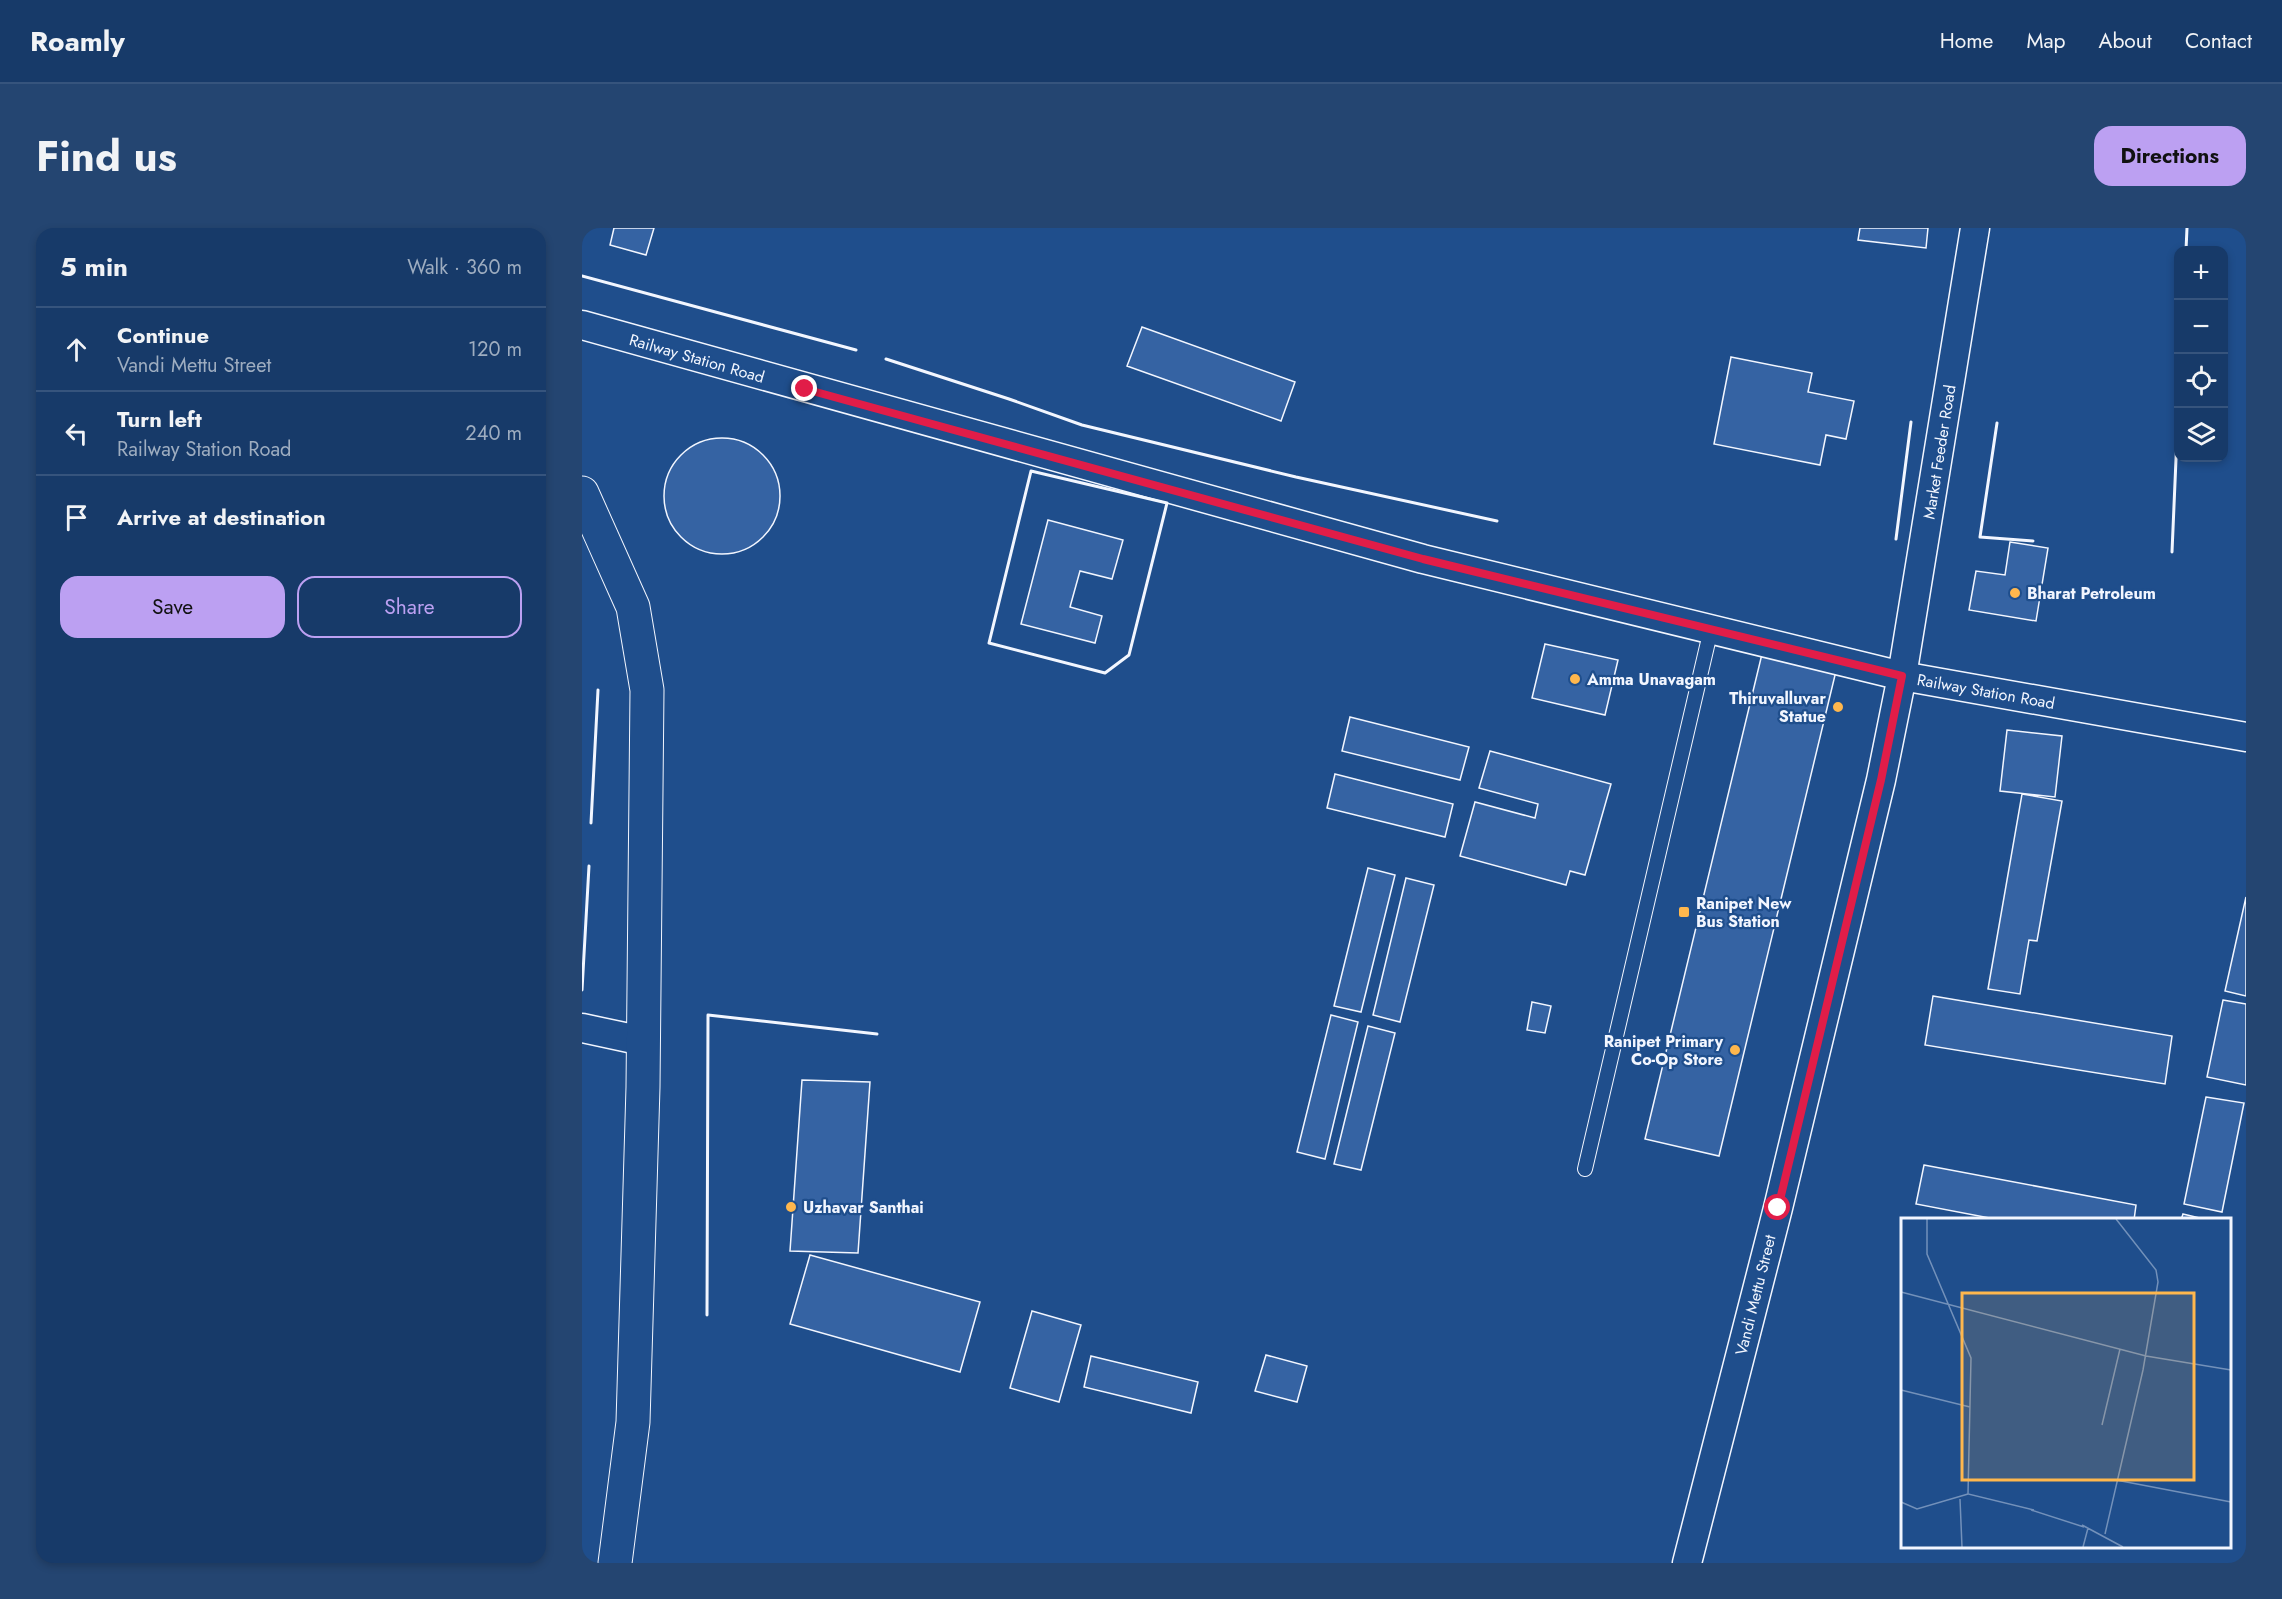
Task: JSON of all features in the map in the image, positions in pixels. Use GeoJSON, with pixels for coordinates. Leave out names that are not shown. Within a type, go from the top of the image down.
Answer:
{"type":"FeatureCollection","features":[{"type":"Feature","properties":{"kind":"main road"},"geometry":{"type":"LineString","coordinates":[[582,493],[633,607],[647,690],[643,1041],[633,1422],[615,1563]]}},
{"type":"Feature","properties":{"kind":"street","name":"Market Feeder Road"},"geometry":{"type":"LineString","coordinates":[[1902,676],[1976,228]]}},
{"type":"Feature","properties":{"kind":"street","name":"Railway Station Road"},"geometry":{"type":"LineString","coordinates":[[582,325],[1423,559],[1902,676],[2246,737]]}},
{"type":"Feature","properties":{"kind":"street","name":"Vandi Mettu Street"},"geometry":{"type":"LineString","coordinates":[[1687,1563],[1778,1208],[1881,780],[1902,676]]}},
{"type":"Feature","properties":{"kind":"street"},"geometry":{"type":"LineString","coordinates":[[582,1028],[643,1041]]}},
{"type":"Feature","properties":{"kind":"lane"},"geometry":{"type":"LineString","coordinates":[[1585,1169],[1711,629]]}},
{"type":"Feature","properties":{"kind":"building"},"geometry":{"type":"Polygon","coordinates":[[[614,228],[654,228],[646,255],[610,245],[614,228]]]}},
{"type":"Feature","properties":{"kind":"building"},"geometry":{"type":"Polygon","coordinates":[[[1860,228],[1928,228],[1926,248],[1858,240],[1860,228]]]}},
{"type":"Feature","properties":{"kind":"building"},"geometry":{"type":"Polygon","coordinates":[[[1142,327],[1295,382],[1281,421],[1127,366],[1142,327]]]}},
{"type":"Feature","properties":{"kind":"building"},"geometry":{"type":"Polygon","coordinates":[[[1731,357],[1812,373],[1808,392],[1854,401],[1846,439],[1826,435],[1820,465],[1714,444],[1731,357]]]}},
{"type":"Feature","properties":{"kind":"building"},"geometry":{"type":"Polygon","coordinates":[[[722,438],[744,443],[763,455],[775,474],[780,496],[775,518],[763,537],[744,549],[722,554],[700,549],[681,537],[669,518],[664,496],[669,474],[681,455],[700,443],[722,438]]]}},
{"type":"Feature","properties":{"kind":"building"},"geometry":{"type":"Polygon","coordinates":[[[1048,520],[1123,540],[1112,579],[1080,571],[1070,607],[1102,616],[1095,643],[1021,624],[1048,520]]]}},
{"type":"Feature","properties":{"kind":"building"},"geometry":{"type":"Polygon","coordinates":[[[2010,542],[2048,548],[2036,621],[1969,610],[1976,571],[2005,575],[2010,542]]]}},
{"type":"Feature","properties":{"kind":"building","name":"Amma Unavagam"},"geometry":{"type":"Polygon","coordinates":[[[1545,644],[1618,660],[1605,715],[1532,698],[1545,644]]]}},
{"type":"Feature","properties":{"kind":"building"},"geometry":{"type":"Polygon","coordinates":[[[1762,654],[1836,671],[1719,1156],[1645,1139],[1762,654]]]}},
{"type":"Feature","properties":{"kind":"building"},"geometry":{"type":"Polygon","coordinates":[[[1350,717],[1469,747],[1460,780],[1342,751],[1350,717]]]}},
{"type":"Feature","properties":{"kind":"building"},"geometry":{"type":"Polygon","coordinates":[[[2007,730],[2062,736],[2055,797],[2000,791],[2007,730]]]}},
{"type":"Feature","properties":{"kind":"building"},"geometry":{"type":"Polygon","coordinates":[[[1490,751],[1611,784],[1585,875],[1570,871],[1566,885],[1460,856],[1475,802],[1535,818],[1538,804],[1479,788],[1490,751]]]}},
{"type":"Feature","properties":{"kind":"building"},"geometry":{"type":"Polygon","coordinates":[[[1335,774],[1453,804],[1445,837],[1327,808],[1335,774]]]}},
{"type":"Feature","properties":{"kind":"building"},"geometry":{"type":"Polygon","coordinates":[[[2022,794],[2062,801],[2037,941],[2029,940],[2020,994],[1988,989],[2022,794]]]}},
{"type":"Feature","properties":{"kind":"building"},"geometry":{"type":"Polygon","coordinates":[[[1368,868],[1395,875],[1361,1012],[1334,1006],[1368,868]]]}},
{"type":"Feature","properties":{"kind":"building"},"geometry":{"type":"Polygon","coordinates":[[[1406,878],[1434,885],[1400,1022],[1373,1015],[1406,878]]]}},
{"type":"Feature","properties":{"kind":"building"},"geometry":{"type":"Polygon","coordinates":[[[2246,897],[2246,996],[2225,991],[2246,897]]]}},
{"type":"Feature","properties":{"kind":"building"},"geometry":{"type":"Polygon","coordinates":[[[1933,996],[2172,1036],[2165,1084],[1925,1045],[1933,996]]]}},
{"type":"Feature","properties":{"kind":"building"},"geometry":{"type":"Polygon","coordinates":[[[2223,1000],[2246,1004],[2246,1085],[2207,1077],[2223,1000]]]}},
{"type":"Feature","properties":{"kind":"building"},"geometry":{"type":"Polygon","coordinates":[[[1532,1002],[1551,1006],[1545,1033],[1527,1030],[1532,1002]]]}},
{"type":"Feature","properties":{"kind":"building"},"geometry":{"type":"Polygon","coordinates":[[[1331,1015],[1358,1022],[1325,1159],[1297,1152],[1331,1015]]]}},
{"type":"Feature","properties":{"kind":"building"},"geometry":{"type":"Polygon","coordinates":[[[1368,1026],[1395,1033],[1361,1170],[1334,1164],[1368,1026]]]}},
{"type":"Feature","properties":{"kind":"building"},"geometry":{"type":"Polygon","coordinates":[[[802,1080],[870,1082],[858,1253],[790,1251],[802,1080]]]}},
{"type":"Feature","properties":{"kind":"building"},"geometry":{"type":"Polygon","coordinates":[[[2206,1097],[2244,1103],[2222,1212],[2184,1204],[2206,1097]]]}},
{"type":"Feature","properties":{"kind":"building"},"geometry":{"type":"Polygon","coordinates":[[[1924,1165],[2136,1205],[2134,1218],[1990,1218],[1916,1204],[1924,1165]]]}},
{"type":"Feature","properties":{"kind":"building"},"geometry":{"type":"Polygon","coordinates":[[[2183,1214],[2200,1218],[2182,1218],[2183,1214]]]}},
{"type":"Feature","properties":{"kind":"building"},"geometry":{"type":"Polygon","coordinates":[[[810,1255],[980,1302],[960,1372],[790,1324],[810,1255]]]}},
{"type":"Feature","properties":{"kind":"building"},"geometry":{"type":"Polygon","coordinates":[[[1032,1311],[1081,1325],[1059,1402],[1010,1388],[1032,1311]]]}},
{"type":"Feature","properties":{"kind":"building"},"geometry":{"type":"Polygon","coordinates":[[[1266,1355],[1307,1366],[1297,1402],[1255,1391],[1266,1355]]]}},
{"type":"Feature","properties":{"kind":"building"},"geometry":{"type":"Polygon","coordinates":[[[1091,1356],[1198,1382],[1191,1413],[1084,1387],[1091,1356]]]}},
{"type":"Feature","properties":{"kind":"wall"},"geometry":{"type":"LineString","coordinates":[[2186,246],[2187,228]]}},
{"type":"Feature","properties":{"kind":"wall"},"geometry":{"type":"LineString","coordinates":[[582,276],[856,350]]}},
{"type":"Feature","properties":{"kind":"wall"},"geometry":{"type":"LineString","coordinates":[[886,359],[1082,425],[1296,477],[1497,521]]}},
{"type":"Feature","properties":{"kind":"wall"},"geometry":{"type":"LineString","coordinates":[[1896,539],[1911,422]]}},
{"type":"Feature","properties":{"kind":"wall"},"geometry":{"type":"LineString","coordinates":[[1997,423],[1980,537],[2033,541]]}},
{"type":"Feature","properties":{"kind":"wall"},"geometry":{"type":"LineString","coordinates":[[2172,552],[2176,462]]}},
{"type":"Feature","properties":{"kind":"wall"},"geometry":{"type":"LineString","coordinates":[[1031,471],[1167,503],[1129,655],[1105,673],[989,643],[1031,471]]}},
{"type":"Feature","properties":{"kind":"wall"},"geometry":{"type":"LineString","coordinates":[[591,823],[598,690]]}},
{"type":"Feature","properties":{"kind":"wall"},"geometry":{"type":"LineString","coordinates":[[582,990],[589,866]]}},
{"type":"Feature","properties":{"kind":"wall"},"geometry":{"type":"LineString","coordinates":[[707,1315],[708,1015],[877,1034]]}},
{"type":"Feature","properties":{"kind":"place","name":"Bharat Petroleum"},"geometry":{"type":"Point","coordinates":[2015,593]}},
{"type":"Feature","properties":{"kind":"place","name":"Amma Unavagam"},"geometry":{"type":"Point","coordinates":[1575,679]}},
{"type":"Feature","properties":{"kind":"place","name":"Thiruvalluvar Statue"},"geometry":{"type":"Point","coordinates":[1838,707]}},
{"type":"Feature","properties":{"kind":"place","name":"Ranipet New Bus Station"},"geometry":{"type":"Point","coordinates":[1684,912]}},
{"type":"Feature","properties":{"kind":"place","name":"Ranipet Primary Co-Op Store"},"geometry":{"type":"Point","coordinates":[1735,1050]}},
{"type":"Feature","properties":{"kind":"place","name":"Uzhavar Santhai"},"geometry":{"type":"Point","coordinates":[791,1207]}},
{"type":"Feature","properties":{"kind":"route"},"geometry":{"type":"LineString","coordinates":[[805,389],[1423,559],[1902,676],[1881,780],[1778,1208]]}}]}
